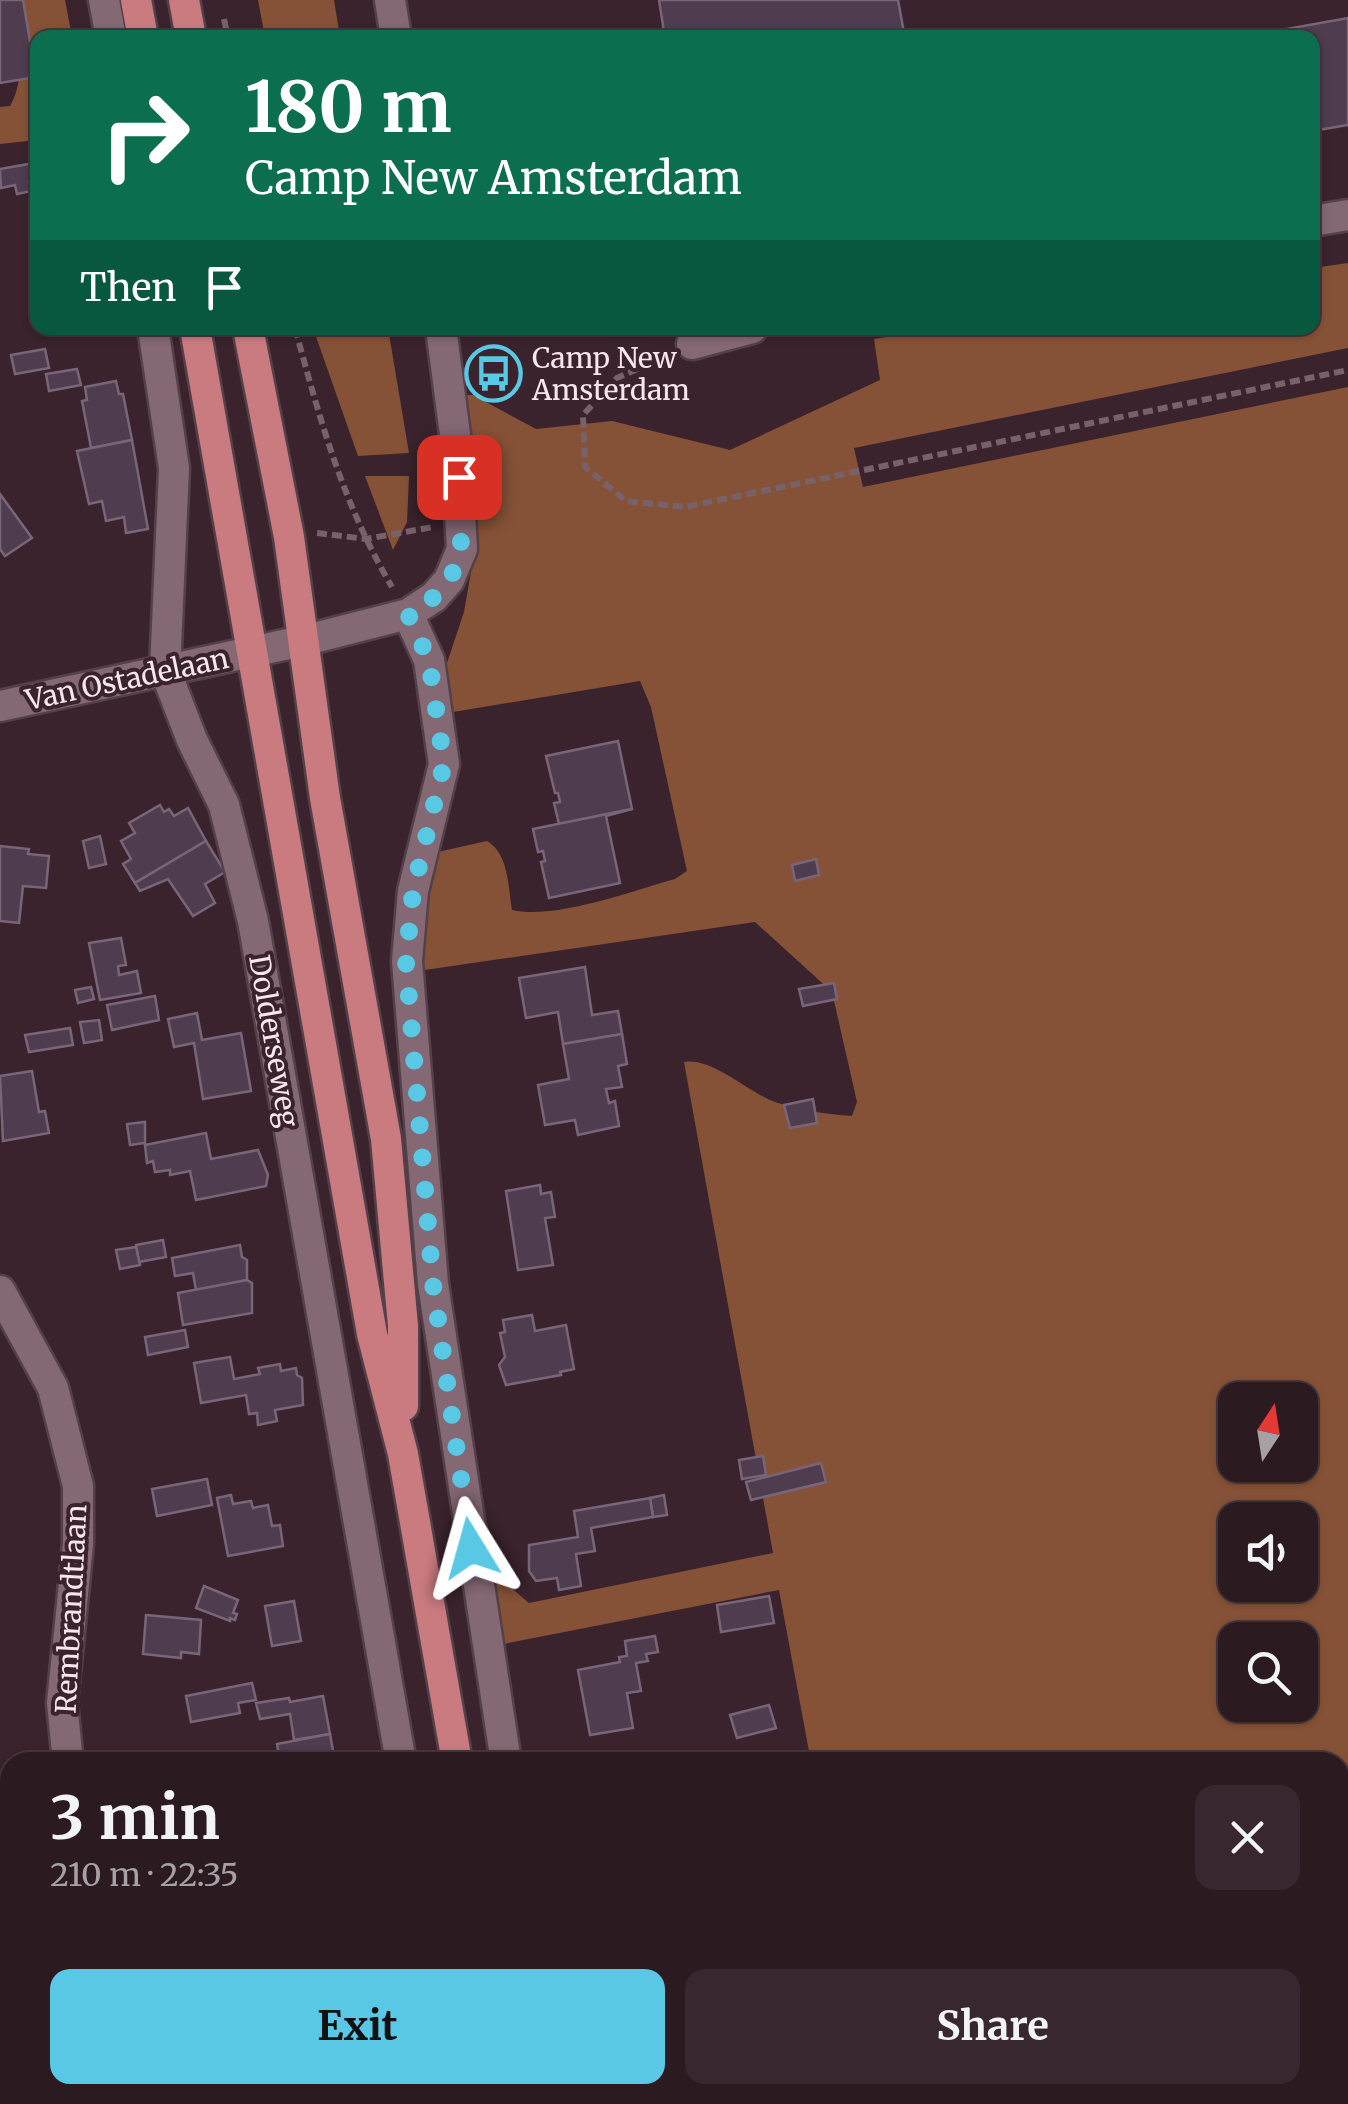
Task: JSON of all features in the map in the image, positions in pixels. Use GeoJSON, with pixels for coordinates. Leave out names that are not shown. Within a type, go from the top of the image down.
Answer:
{"type":"FeatureCollection","features":[{"type":"Feature","properties":{"kind":"main road"},"geometry":{"type":"LineString","coordinates":[[136,0],[142,30]]}},
{"type":"Feature","properties":{"kind":"main road"},"geometry":{"type":"LineString","coordinates":[[184,0],[190,30]]}},
{"type":"Feature","properties":{"kind":"main road","name":"Dolderseweg"},"geometry":{"type":"LineString","coordinates":[[196,335],[372,1334],[402,1454],[455,1752]]}},
{"type":"Feature","properties":{"kind":"main road","name":"Dolderseweg"},"geometry":{"type":"LineString","coordinates":[[249,335],[289,537],[325,798],[386,1139],[402,1326],[402,1454]]}},
{"type":"Feature","properties":{"kind":"street"},"geometry":{"type":"LineString","coordinates":[[104,0],[110,30]]}},
{"type":"Feature","properties":{"kind":"street"},"geometry":{"type":"LineString","coordinates":[[390,0],[395,30]]}},
{"type":"Feature","properties":{"kind":"street"},"geometry":{"type":"LineString","coordinates":[[1320,220],[1348,215]]}},
{"type":"Feature","properties":{"kind":"street","name":"Dolderseweg"},"geometry":{"type":"LineString","coordinates":[[155,335],[174,468],[166,670],[192,740],[224,805],[253,921],[399,1752]]}},
{"type":"Feature","properties":{"kind":"street"},"geometry":{"type":"LineString","coordinates":[[254,652],[408,614],[434,597],[449,580],[462,549],[462,522],[442,335]]}},
{"type":"Feature","properties":{"kind":"street"},"geometry":{"type":"LineString","coordinates":[[692,344],[726,335]]}},
{"type":"Feature","properties":{"kind":"street"},"geometry":{"type":"LineString","coordinates":[[408,614],[429,660],[444,764],[413,891],[406,962],[430,1246],[504,1752]]}},
{"type":"Feature","properties":{"kind":"street","name":"Van Ostadelaan"},"geometry":{"type":"LineString","coordinates":[[0,706],[254,652]]}},
{"type":"Feature","properties":{"kind":"street","name":"Rembrandtlaan"},"geometry":{"type":"LineString","coordinates":[[0,1292],[54,1388],[78,1486],[78,1544],[62,1703],[67,1752]]}},
{"type":"Feature","properties":{"kind":"path"},"geometry":{"type":"LineString","coordinates":[[296,335],[331,458],[366,538],[408,614]]}},
{"type":"Feature","properties":{"kind":"path"},"geometry":{"type":"LineString","coordinates":[[692,344],[618,378],[583,414],[585,466],[626,501],[685,507],[1348,370]]}},
{"type":"Feature","properties":{"kind":"path"},"geometry":{"type":"LineString","coordinates":[[366,538],[462,522]]}},
{"type":"Feature","properties":{"kind":"shaded area"},"geometry":{"type":"Polygon","coordinates":[[[13,0],[65,0],[71,30],[30,30],[30,141],[0,144],[0,107],[10,106],[19,81],[19,40],[13,0]]]}},
{"type":"Feature","properties":{"kind":"shaded area"},"geometry":{"type":"Polygon","coordinates":[[[258,0],[334,0],[339,30],[264,30],[258,0]]]}},
{"type":"Feature","properties":{"kind":"shaded area"},"geometry":{"type":"Polygon","coordinates":[[[1348,263],[1348,348],[854,448],[863,487],[1348,387],[1348,1752],[809,1752],[779,1590],[498,1645],[487,1577],[510,1587],[529,1603],[773,1553],[684,1062],[706,1065],[794,1108],[852,1116],[857,1102],[832,992],[755,922],[418,971],[433,853],[487,841],[504,862],[512,910],[529,912],[593,903],[675,879],[687,871],[651,707],[640,681],[453,712],[446,666],[464,612],[472,566],[472,511],[458,395],[473,395],[536,429],[612,421],[730,450],[880,380],[874,339],[899,335],[1320,335],[1320,267],[1348,263]]]}},
{"type":"Feature","properties":{"kind":"shaded area"},"geometry":{"type":"Polygon","coordinates":[[[315,335],[389,335],[409,453],[358,456],[315,335]]]}},
{"type":"Feature","properties":{"kind":"shaded area"},"geometry":{"type":"Polygon","coordinates":[[[365,476],[409,476],[407,522],[393,550],[365,476]]]}},
{"type":"Feature","properties":{"kind":"building"},"geometry":{"type":"Polygon","coordinates":[[[0,0],[23,0],[30,41],[30,78],[0,83],[0,0]]]}},
{"type":"Feature","properties":{"kind":"building"},"geometry":{"type":"Polygon","coordinates":[[[659,0],[898,0],[904,30],[664,30],[659,0]]]}},
{"type":"Feature","properties":{"kind":"building"},"geometry":{"type":"Polygon","coordinates":[[[1348,18],[1348,125],[1320,130],[1320,30],[1281,30],[1348,18]]]}},
{"type":"Feature","properties":{"kind":"building"},"geometry":{"type":"Polygon","coordinates":[[[30,164],[30,191],[17,194],[15,185],[1,188],[0,169],[30,164]]]}},
{"type":"Feature","properties":{"kind":"building"},"geometry":{"type":"Polygon","coordinates":[[[45,349],[49,368],[15,374],[11,355],[45,349]]]}},
{"type":"Feature","properties":{"kind":"building"},"geometry":{"type":"Polygon","coordinates":[[[77,369],[81,385],[49,391],[46,374],[77,369]]]}},
{"type":"Feature","properties":{"kind":"building"},"geometry":{"type":"Polygon","coordinates":[[[116,381],[119,394],[123,394],[132,440],[91,448],[82,401],[87,400],[85,387],[116,381]]]}},
{"type":"Feature","properties":{"kind":"building"},"geometry":{"type":"Polygon","coordinates":[[[132,440],[148,529],[126,533],[124,517],[106,521],[102,501],[89,504],[77,451],[132,440]]]}},
{"type":"Feature","properties":{"kind":"building"},"geometry":{"type":"Polygon","coordinates":[[[0,494],[32,538],[5,556],[0,549],[0,494]]]}},
{"type":"Feature","properties":{"kind":"building"},"geometry":{"type":"Polygon","coordinates":[[[618,741],[632,809],[559,824],[554,803],[560,802],[546,756],[618,741]]]}},
{"type":"Feature","properties":{"kind":"building"},"geometry":{"type":"Polygon","coordinates":[[[160,805],[164,812],[169,809],[174,816],[188,808],[206,841],[135,883],[123,864],[131,859],[121,841],[135,833],[129,823],[160,805]]]}},
{"type":"Feature","properties":{"kind":"building"},"geometry":{"type":"Polygon","coordinates":[[[632,809],[606,816],[620,883],[549,898],[541,862],[545,861],[543,851],[538,852],[533,829],[632,809]]]}},
{"type":"Feature","properties":{"kind":"building"},"geometry":{"type":"Polygon","coordinates":[[[100,836],[106,864],[89,868],[83,841],[100,836]]]}},
{"type":"Feature","properties":{"kind":"building"},"geometry":{"type":"Polygon","coordinates":[[[206,841],[225,872],[205,884],[215,903],[193,916],[168,879],[140,891],[135,883],[206,841]]]}},
{"type":"Feature","properties":{"kind":"building"},"geometry":{"type":"Polygon","coordinates":[[[0,846],[49,856],[46,888],[23,886],[19,923],[0,921],[0,846]]]}},
{"type":"Feature","properties":{"kind":"building"},"geometry":{"type":"Polygon","coordinates":[[[816,859],[819,875],[795,881],[792,865],[816,859]]]}},
{"type":"Feature","properties":{"kind":"building"},"geometry":{"type":"Polygon","coordinates":[[[121,938],[126,965],[118,966],[119,975],[137,971],[141,993],[100,1000],[89,943],[121,938]]]}},
{"type":"Feature","properties":{"kind":"building"},"geometry":{"type":"Polygon","coordinates":[[[585,967],[592,1015],[618,1011],[622,1034],[563,1044],[558,1012],[526,1018],[519,978],[585,967]]]}},
{"type":"Feature","properties":{"kind":"building"},"geometry":{"type":"Polygon","coordinates":[[[834,983],[837,999],[803,1006],[799,989],[834,983]]]}},
{"type":"Feature","properties":{"kind":"building"},"geometry":{"type":"Polygon","coordinates":[[[91,987],[94,999],[78,1003],[75,990],[91,987]]]}},
{"type":"Feature","properties":{"kind":"building"},"geometry":{"type":"Polygon","coordinates":[[[155,996],[159,1020],[112,1030],[107,1005],[155,996]]]}},
{"type":"Feature","properties":{"kind":"building"},"geometry":{"type":"Polygon","coordinates":[[[197,1013],[202,1040],[241,1033],[251,1091],[203,1099],[194,1043],[174,1047],[168,1019],[197,1013]]]}},
{"type":"Feature","properties":{"kind":"building"},"geometry":{"type":"Polygon","coordinates":[[[99,1020],[102,1040],[84,1043],[80,1022],[99,1020]]]}},
{"type":"Feature","properties":{"kind":"building"},"geometry":{"type":"Polygon","coordinates":[[[70,1028],[73,1045],[29,1052],[25,1035],[70,1028]]]}},
{"type":"Feature","properties":{"kind":"building"},"geometry":{"type":"Polygon","coordinates":[[[622,1034],[627,1064],[618,1066],[622,1087],[606,1089],[609,1103],[615,1101],[619,1126],[578,1135],[575,1120],[545,1125],[538,1085],[569,1079],[563,1044],[622,1034]]]}},
{"type":"Feature","properties":{"kind":"building"},"geometry":{"type":"Polygon","coordinates":[[[32,1071],[39,1112],[45,1111],[49,1133],[3,1141],[0,1076],[32,1071]]]}},
{"type":"Feature","properties":{"kind":"building"},"geometry":{"type":"Polygon","coordinates":[[[813,1099],[817,1123],[790,1128],[784,1105],[813,1099]]]}},
{"type":"Feature","properties":{"kind":"building"},"geometry":{"type":"Polygon","coordinates":[[[145,1122],[145,1143],[130,1145],[127,1124],[145,1122]]]}},
{"type":"Feature","properties":{"kind":"building"},"geometry":{"type":"Polygon","coordinates":[[[206,1133],[211,1159],[258,1150],[268,1175],[266,1186],[196,1200],[190,1171],[170,1175],[170,1170],[155,1172],[153,1161],[147,1163],[145,1145],[206,1133]]]}},
{"type":"Feature","properties":{"kind":"building"},"geometry":{"type":"Polygon","coordinates":[[[540,1185],[541,1194],[551,1192],[555,1217],[545,1218],[553,1265],[518,1270],[506,1191],[540,1185]]]}},
{"type":"Feature","properties":{"kind":"building"},"geometry":{"type":"Polygon","coordinates":[[[163,1240],[166,1257],[139,1262],[136,1245],[163,1240]]]}},
{"type":"Feature","properties":{"kind":"building"},"geometry":{"type":"Polygon","coordinates":[[[240,1245],[242,1257],[247,1260],[247,1280],[196,1290],[193,1273],[175,1276],[172,1258],[240,1245]]]}},
{"type":"Feature","properties":{"kind":"building"},"geometry":{"type":"Polygon","coordinates":[[[136,1247],[140,1265],[120,1269],[116,1250],[136,1247]]]}},
{"type":"Feature","properties":{"kind":"building"},"geometry":{"type":"Polygon","coordinates":[[[247,1280],[252,1283],[252,1313],[183,1325],[178,1293],[247,1280]]]}},
{"type":"Feature","properties":{"kind":"building"},"geometry":{"type":"Polygon","coordinates":[[[532,1315],[535,1331],[566,1325],[574,1369],[506,1385],[499,1365],[505,1357],[500,1333],[505,1332],[503,1320],[532,1315]]]}},
{"type":"Feature","properties":{"kind":"building"},"geometry":{"type":"Polygon","coordinates":[[[185,1330],[188,1347],[148,1355],[145,1337],[185,1330]]]}},
{"type":"Feature","properties":{"kind":"building"},"geometry":{"type":"Polygon","coordinates":[[[230,1357],[234,1379],[260,1374],[258,1368],[280,1364],[281,1371],[296,1368],[302,1378],[303,1405],[275,1410],[277,1421],[258,1425],[257,1413],[249,1414],[246,1395],[201,1403],[194,1363],[230,1357]]]}},
{"type":"Feature","properties":{"kind":"building"},"geometry":{"type":"Polygon","coordinates":[[[763,1456],[766,1475],[742,1479],[739,1460],[763,1456]]]}},
{"type":"Feature","properties":{"kind":"building"},"geometry":{"type":"Polygon","coordinates":[[[821,1463],[826,1482],[751,1500],[746,1482],[821,1463]]]}},
{"type":"Feature","properties":{"kind":"building"},"geometry":{"type":"Polygon","coordinates":[[[207,1479],[212,1505],[157,1516],[152,1489],[207,1479]]]}},
{"type":"Feature","properties":{"kind":"building"},"geometry":{"type":"Polygon","coordinates":[[[231,1495],[233,1504],[251,1501],[253,1508],[268,1505],[272,1526],[280,1525],[283,1546],[228,1556],[217,1498],[231,1495]]]}},
{"type":"Feature","properties":{"kind":"building"},"geometry":{"type":"Polygon","coordinates":[[[664,1495],[667,1515],[653,1517],[650,1498],[664,1495]]]}},
{"type":"Feature","properties":{"kind":"building"},"geometry":{"type":"Polygon","coordinates":[[[650,1498],[653,1517],[591,1528],[595,1551],[576,1554],[581,1586],[559,1590],[557,1578],[536,1581],[529,1571],[529,1545],[578,1537],[574,1511],[650,1498]]]}},
{"type":"Feature","properties":{"kind":"building"},"geometry":{"type":"Polygon","coordinates":[[[204,1586],[238,1600],[233,1613],[237,1614],[235,1620],[196,1608],[204,1586]]]}},
{"type":"Feature","properties":{"kind":"building"},"geometry":{"type":"Polygon","coordinates":[[[769,1596],[774,1623],[721,1632],[717,1605],[769,1596]]]}},
{"type":"Feature","properties":{"kind":"building"},"geometry":{"type":"Polygon","coordinates":[[[294,1601],[301,1641],[272,1646],[265,1606],[294,1601]]]}},
{"type":"Feature","properties":{"kind":"building"},"geometry":{"type":"Polygon","coordinates":[[[146,1615],[201,1620],[199,1654],[181,1652],[181,1658],[143,1654],[146,1615]]]}},
{"type":"Feature","properties":{"kind":"building"},"geometry":{"type":"Polygon","coordinates":[[[655,1636],[658,1652],[646,1654],[648,1661],[636,1663],[641,1691],[627,1693],[633,1728],[590,1735],[578,1670],[620,1662],[619,1657],[627,1656],[625,1641],[655,1636]]]}},
{"type":"Feature","properties":{"kind":"building"},"geometry":{"type":"Polygon","coordinates":[[[252,1683],[256,1700],[238,1703],[240,1713],[191,1722],[186,1696],[252,1683]]]}},
{"type":"Feature","properties":{"kind":"building"},"geometry":{"type":"Polygon","coordinates":[[[323,1696],[330,1734],[294,1740],[290,1714],[260,1719],[256,1703],[289,1698],[290,1702],[323,1696]]]}},
{"type":"Feature","properties":{"kind":"building"},"geometry":{"type":"Polygon","coordinates":[[[769,1705],[776,1728],[737,1738],[730,1715],[769,1705]]]}},
{"type":"Feature","properties":{"kind":"building"},"geometry":{"type":"Polygon","coordinates":[[[330,1734],[333,1752],[278,1752],[277,1744],[330,1734]]]}},
{"type":"Feature","properties":{"kind":"place","name":"Camp New Amsterdam"},"geometry":{"type":"Point","coordinates":[493,374]}},
{"type":"Feature","properties":{"kind":"route"},"geometry":{"type":"LineString","coordinates":[[459,477],[462,549],[458,564],[434,597],[408,614],[429,660],[444,764],[413,891],[406,962],[433,1284],[471,1548]]}}]}
